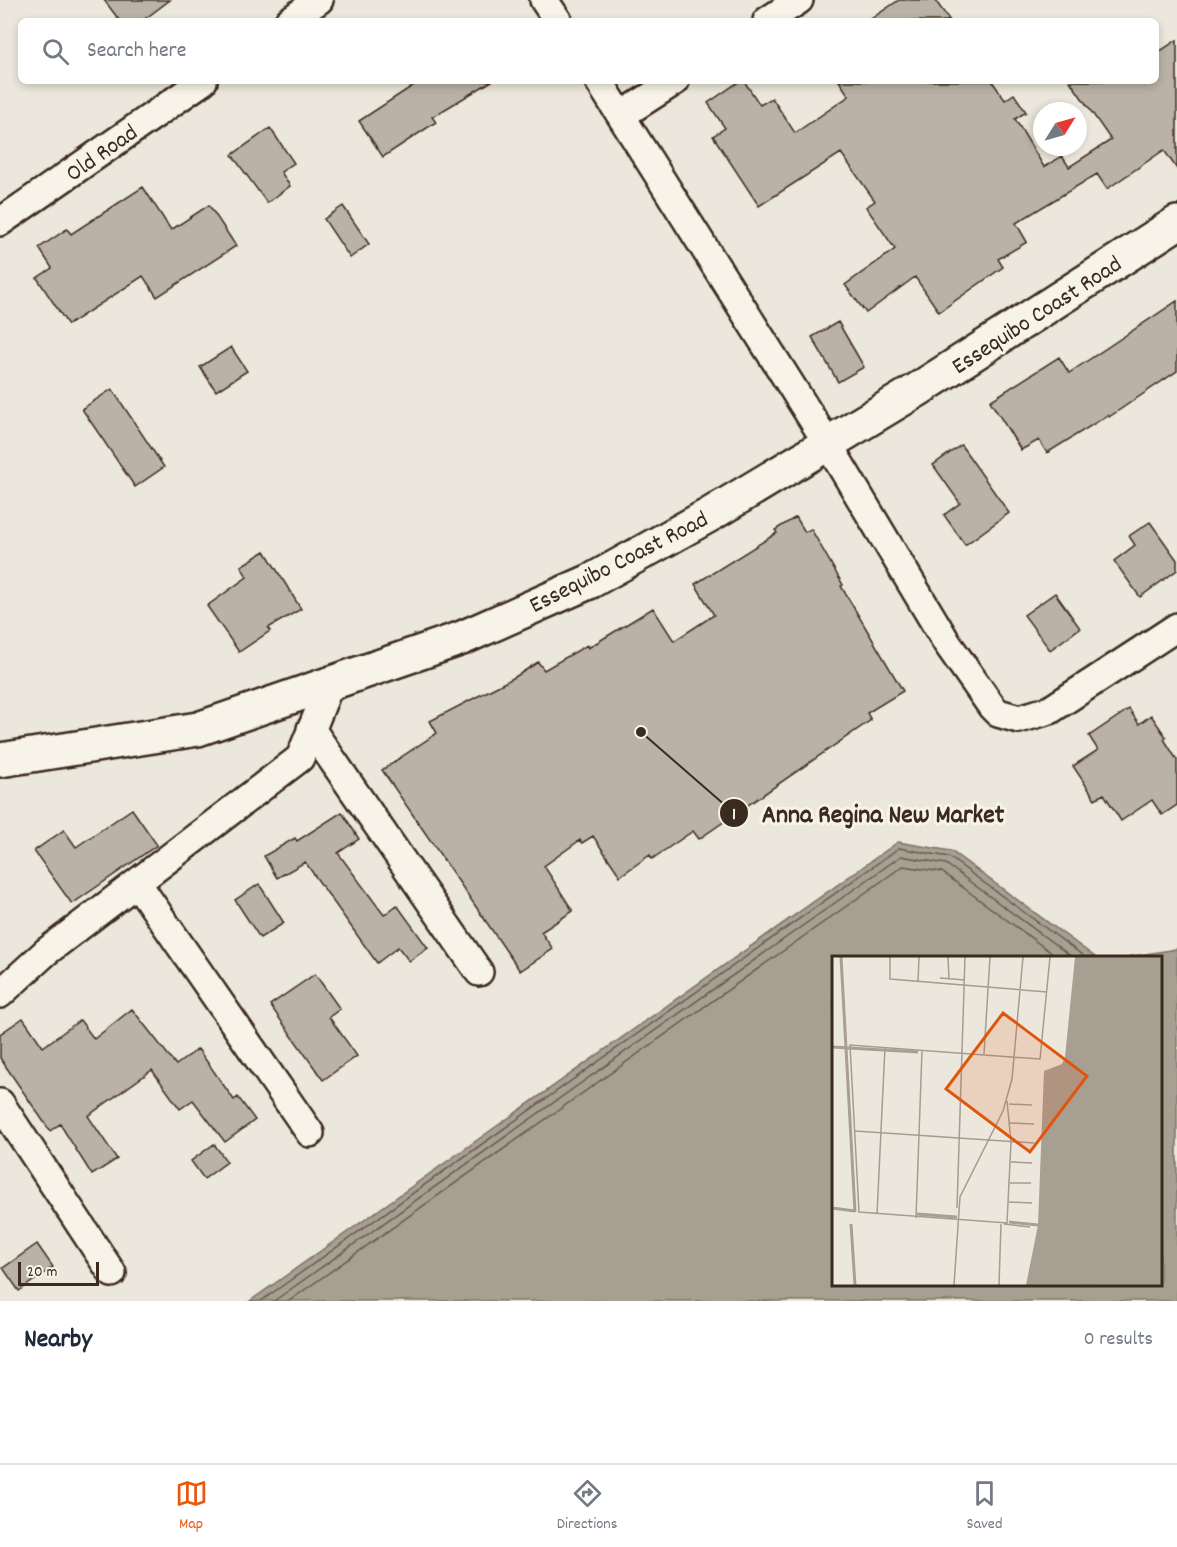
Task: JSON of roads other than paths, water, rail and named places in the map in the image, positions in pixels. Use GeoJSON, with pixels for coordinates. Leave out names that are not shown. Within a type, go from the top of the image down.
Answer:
{"type":"FeatureCollection","features":[{"type":"Feature","properties":{"kind":"main road","name":"Essequibo Coast Road"},"geometry":{"type":"LineString","coordinates":[[0,760],[198,729],[462,638],[591,580],[711,514],[917,390],[1177,223]]}},
{"type":"Feature","properties":{"kind":"street"},"geometry":{"type":"LineString","coordinates":[[293,18],[319,0]]}},
{"type":"Feature","properties":{"kind":"street"},"geometry":{"type":"LineString","coordinates":[[544,0],[556,18]]}},
{"type":"Feature","properties":{"kind":"street"},"geometry":{"type":"LineString","coordinates":[[772,18],[799,0]]}},
{"type":"Feature","properties":{"kind":"street","name":"Old Road"},"geometry":{"type":"LineString","coordinates":[[0,222],[199,84]]}},
{"type":"Feature","properties":{"kind":"street"},"geometry":{"type":"LineString","coordinates":[[601,84],[828,444],[947,643],[992,707],[998,712],[1019,719],[1050,711],[1177,627]]}},
{"type":"Feature","properties":{"kind":"street"},"geometry":{"type":"LineString","coordinates":[[622,115],[670,84]]}},
{"type":"Feature","properties":{"kind":"street"},"geometry":{"type":"LineString","coordinates":[[0,994],[46,952],[300,759],[330,684]]}},
{"type":"Feature","properties":{"kind":"street"},"geometry":{"type":"LineString","coordinates":[[312,729],[479,972]]}},
{"type":"Feature","properties":{"kind":"street"},"geometry":{"type":"LineString","coordinates":[[137,883],[310,1133]]}},
{"type":"Feature","properties":{"kind":"street"},"geometry":{"type":"LineString","coordinates":[[0,1103],[112,1273]]}},
{"type":"Feature","properties":{"kind":"water"},"geometry":{"type":"Polygon","coordinates":[[[898,842],[951,851],[1094,956],[832,956],[832,1286],[1162,1286],[1162,956],[1133,956],[1177,949],[1177,1301],[250,1301],[898,842]]]}},
{"type":"Feature","properties":{"kind":"place","name":"Anna Regina New Market"},"geometry":{"type":"Point","coordinates":[641,732]}}]}
